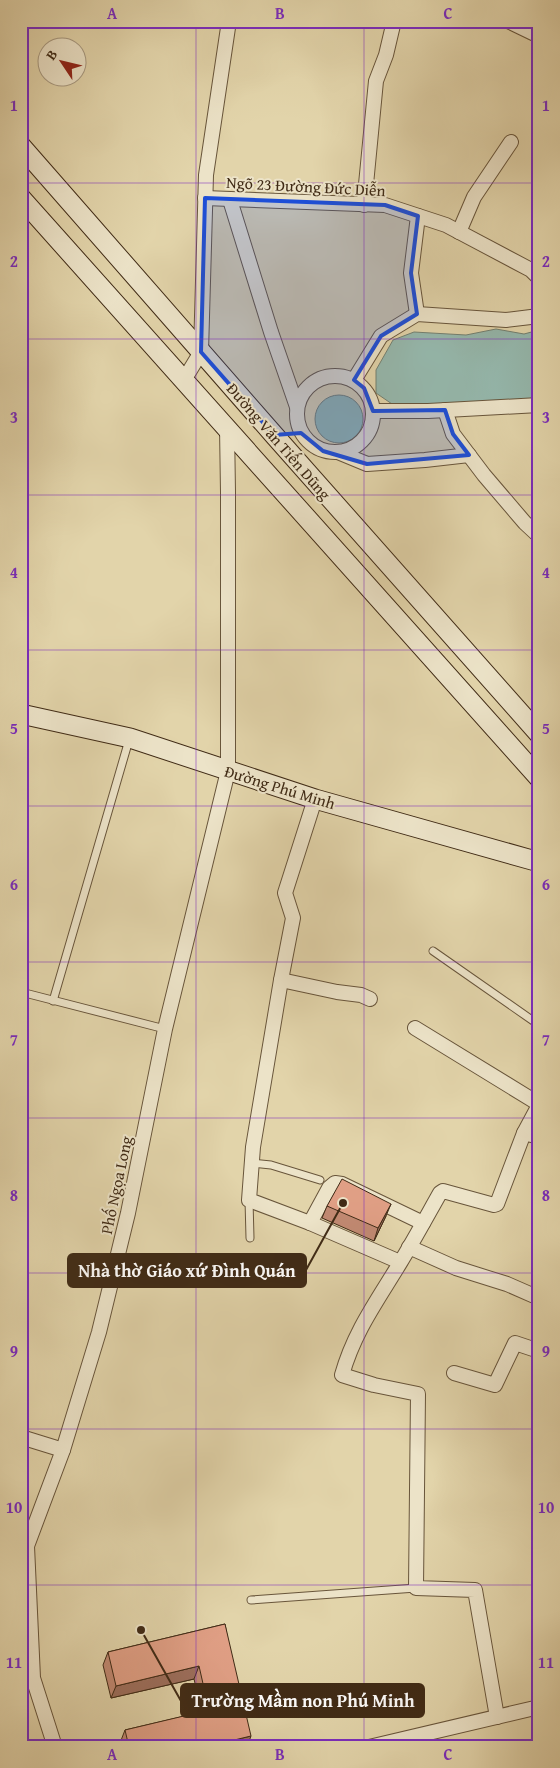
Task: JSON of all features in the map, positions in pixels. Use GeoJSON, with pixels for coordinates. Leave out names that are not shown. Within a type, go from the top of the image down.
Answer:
{"type":"FeatureCollection","features":[{"type":"Feature","properties":{"kind":"main road","name":"Đường Văn Tiến Dũng"},"geometry":{"type":"LineString","coordinates":[[21,146],[539,734]]}},
{"type":"Feature","properties":{"kind":"main road","name":"Đường Văn Tiến Dũng"},"geometry":{"type":"LineString","coordinates":[[21,198],[539,778]]}},
{"type":"Feature","properties":{"kind":"main road","name":"Đường Phú Minh"},"geometry":{"type":"LineString","coordinates":[[21,714],[130,738],[315,799],[539,862]]}},
{"type":"Feature","properties":{"kind":"street"},"geometry":{"type":"LineString","coordinates":[[184,380],[201,352],[206,175],[229,21]]}},
{"type":"Feature","properties":{"kind":"street"},"geometry":{"type":"LineString","coordinates":[[364,205],[376,81],[386,54],[394,21]]}},
{"type":"Feature","properties":{"kind":"street"},"geometry":{"type":"LineString","coordinates":[[508,21],[539,36]]}},
{"type":"Feature","properties":{"kind":"street"},"geometry":{"type":"LineString","coordinates":[[459,232],[474,197],[511,142]]}},
{"type":"Feature","properties":{"kind":"street","name":"Ngõ 23 Đường Đức Diễn"},"geometry":{"type":"LineString","coordinates":[[205,198],[385,205],[446,225],[531,270],[539,278]]}},
{"type":"Feature","properties":{"kind":"street"},"geometry":{"type":"LineString","coordinates":[[230,200],[271,332],[297,407],[297,420],[301,433],[310,444],[323,451],[338,452],[367,464],[469,455]]}},
{"type":"Feature","properties":{"kind":"street"},"geometry":{"type":"LineString","coordinates":[[417,314],[411,273],[418,216]]}},
{"type":"Feature","properties":{"kind":"street"},"geometry":{"type":"LineString","coordinates":[[354,380],[381,336],[417,314],[506,320],[539,316]]}},
{"type":"Feature","properties":{"kind":"street"},"geometry":{"type":"LineString","coordinates":[[297,407],[304,390],[319,379],[336,375],[354,380],[364,388],[370,399],[373,412],[371,426],[364,439],[352,448],[338,452]]}},
{"type":"Feature","properties":{"kind":"street"},"geometry":{"type":"LineString","coordinates":[[373,412],[539,405]]}},
{"type":"Feature","properties":{"kind":"street"},"geometry":{"type":"LineString","coordinates":[[445,410],[453,434],[525,523],[539,536]]}},
{"type":"Feature","properties":{"kind":"street","name":"Phố Ngọa Long"},"geometry":{"type":"LineString","coordinates":[[55,1747],[34,1678],[25,1539],[62,1450],[99,1332],[132,1197],[165,1029],[228,771],[227,428]]}},
{"type":"Feature","properties":{"kind":"street"},"geometry":{"type":"LineString","coordinates":[[274,435],[301,433]]}},
{"type":"Feature","properties":{"kind":"street"},"geometry":{"type":"LineString","coordinates":[[315,799],[286,893],[293,918],[251,1162],[249,1200],[310,1223],[400,1262]]}},
{"type":"Feature","properties":{"kind":"street"},"geometry":{"type":"LineString","coordinates":[[281,980],[337,992],[361,994],[370,999]]}},
{"type":"Feature","properties":{"kind":"street"},"geometry":{"type":"LineString","coordinates":[[415,1028],[539,1105],[524,1133],[497,1204],[494,1205],[443,1191],[440,1193],[360,1327],[347,1356],[342,1375],[374,1386],[418,1394],[416,1588],[476,1590],[497,1717]]}},
{"type":"Feature","properties":{"kind":"street"},"geometry":{"type":"LineString","coordinates":[[524,1133],[539,1138]]}},
{"type":"Feature","properties":{"kind":"street"},"geometry":{"type":"LineString","coordinates":[[310,1223],[329,1188],[335,1183],[342,1184],[423,1223]]}},
{"type":"Feature","properties":{"kind":"street"},"geometry":{"type":"LineString","coordinates":[[409,1247],[456,1268],[507,1284],[539,1298]]}},
{"type":"Feature","properties":{"kind":"street"},"geometry":{"type":"LineString","coordinates":[[454,1373],[495,1385],[514,1343],[539,1352]]}},
{"type":"Feature","properties":{"kind":"street"},"geometry":{"type":"LineString","coordinates":[[21,1437],[62,1450]]}},
{"type":"Feature","properties":{"kind":"street"},"geometry":{"type":"LineString","coordinates":[[369,1747],[539,1707]]}},
{"type":"Feature","properties":{"kind":"lane"},"geometry":{"type":"LineString","coordinates":[[52,1001],[130,738]]}},
{"type":"Feature","properties":{"kind":"lane"},"geometry":{"type":"LineString","coordinates":[[433,951],[539,1025]]}},
{"type":"Feature","properties":{"kind":"lane"},"geometry":{"type":"LineString","coordinates":[[21,992],[165,1029]]}},
{"type":"Feature","properties":{"kind":"lane"},"geometry":{"type":"LineString","coordinates":[[251,1162],[271,1165],[320,1180]]}},
{"type":"Feature","properties":{"kind":"lane"},"geometry":{"type":"LineString","coordinates":[[249,1200],[250,1238]]}},
{"type":"Feature","properties":{"kind":"lane"},"geometry":{"type":"LineString","coordinates":[[251,1600],[416,1588]]}},
{"type":"Feature","properties":{"kind":"highlighted area"},"geometry":{"type":"Polygon","coordinates":[[[205,198],[385,205],[418,216],[411,273],[417,314],[381,336],[354,380],[364,388],[373,411],[445,410],[453,434],[469,455],[367,464],[323,451],[301,433],[274,435],[201,352],[205,198]]]}},
{"type":"Feature","properties":{"kind":"water"},"geometry":{"type":"Polygon","coordinates":[[[496,329],[524,334],[539,330],[539,398],[474,405],[392,404],[376,393],[376,370],[393,340],[414,332],[466,335],[496,329]]]}},
{"type":"Feature","properties":{"kind":"water"},"geometry":{"type":"Polygon","coordinates":[[[334,395],[344,395],[356,402],[363,414],[363,424],[356,436],[344,443],[334,443],[326,439],[319,432],[315,424],[315,414],[319,406],[326,399],[334,395]]]}},
{"type":"Feature","properties":{"kind":"building"},"geometry":{"type":"Polygon","coordinates":[[[342,1179],[391,1204],[378,1228],[327,1206],[342,1179]]]}},
{"type":"Feature","properties":{"kind":"building"},"geometry":{"type":"Polygon","coordinates":[[[225,1624],[251,1736],[205,1747],[129,1747],[125,1730],[209,1710],[199,1666],[116,1686],[108,1652],[225,1624]]]}},
{"type":"Feature","properties":{"kind":"place","name":"Nhà thờ Giáo xứ Đình Quán"},"geometry":{"type":"Point","coordinates":[343,1203]}},
{"type":"Feature","properties":{"kind":"place","name":"Trường Mầm non Phú Minh"},"geometry":{"type":"Point","coordinates":[141,1630]}}]}
